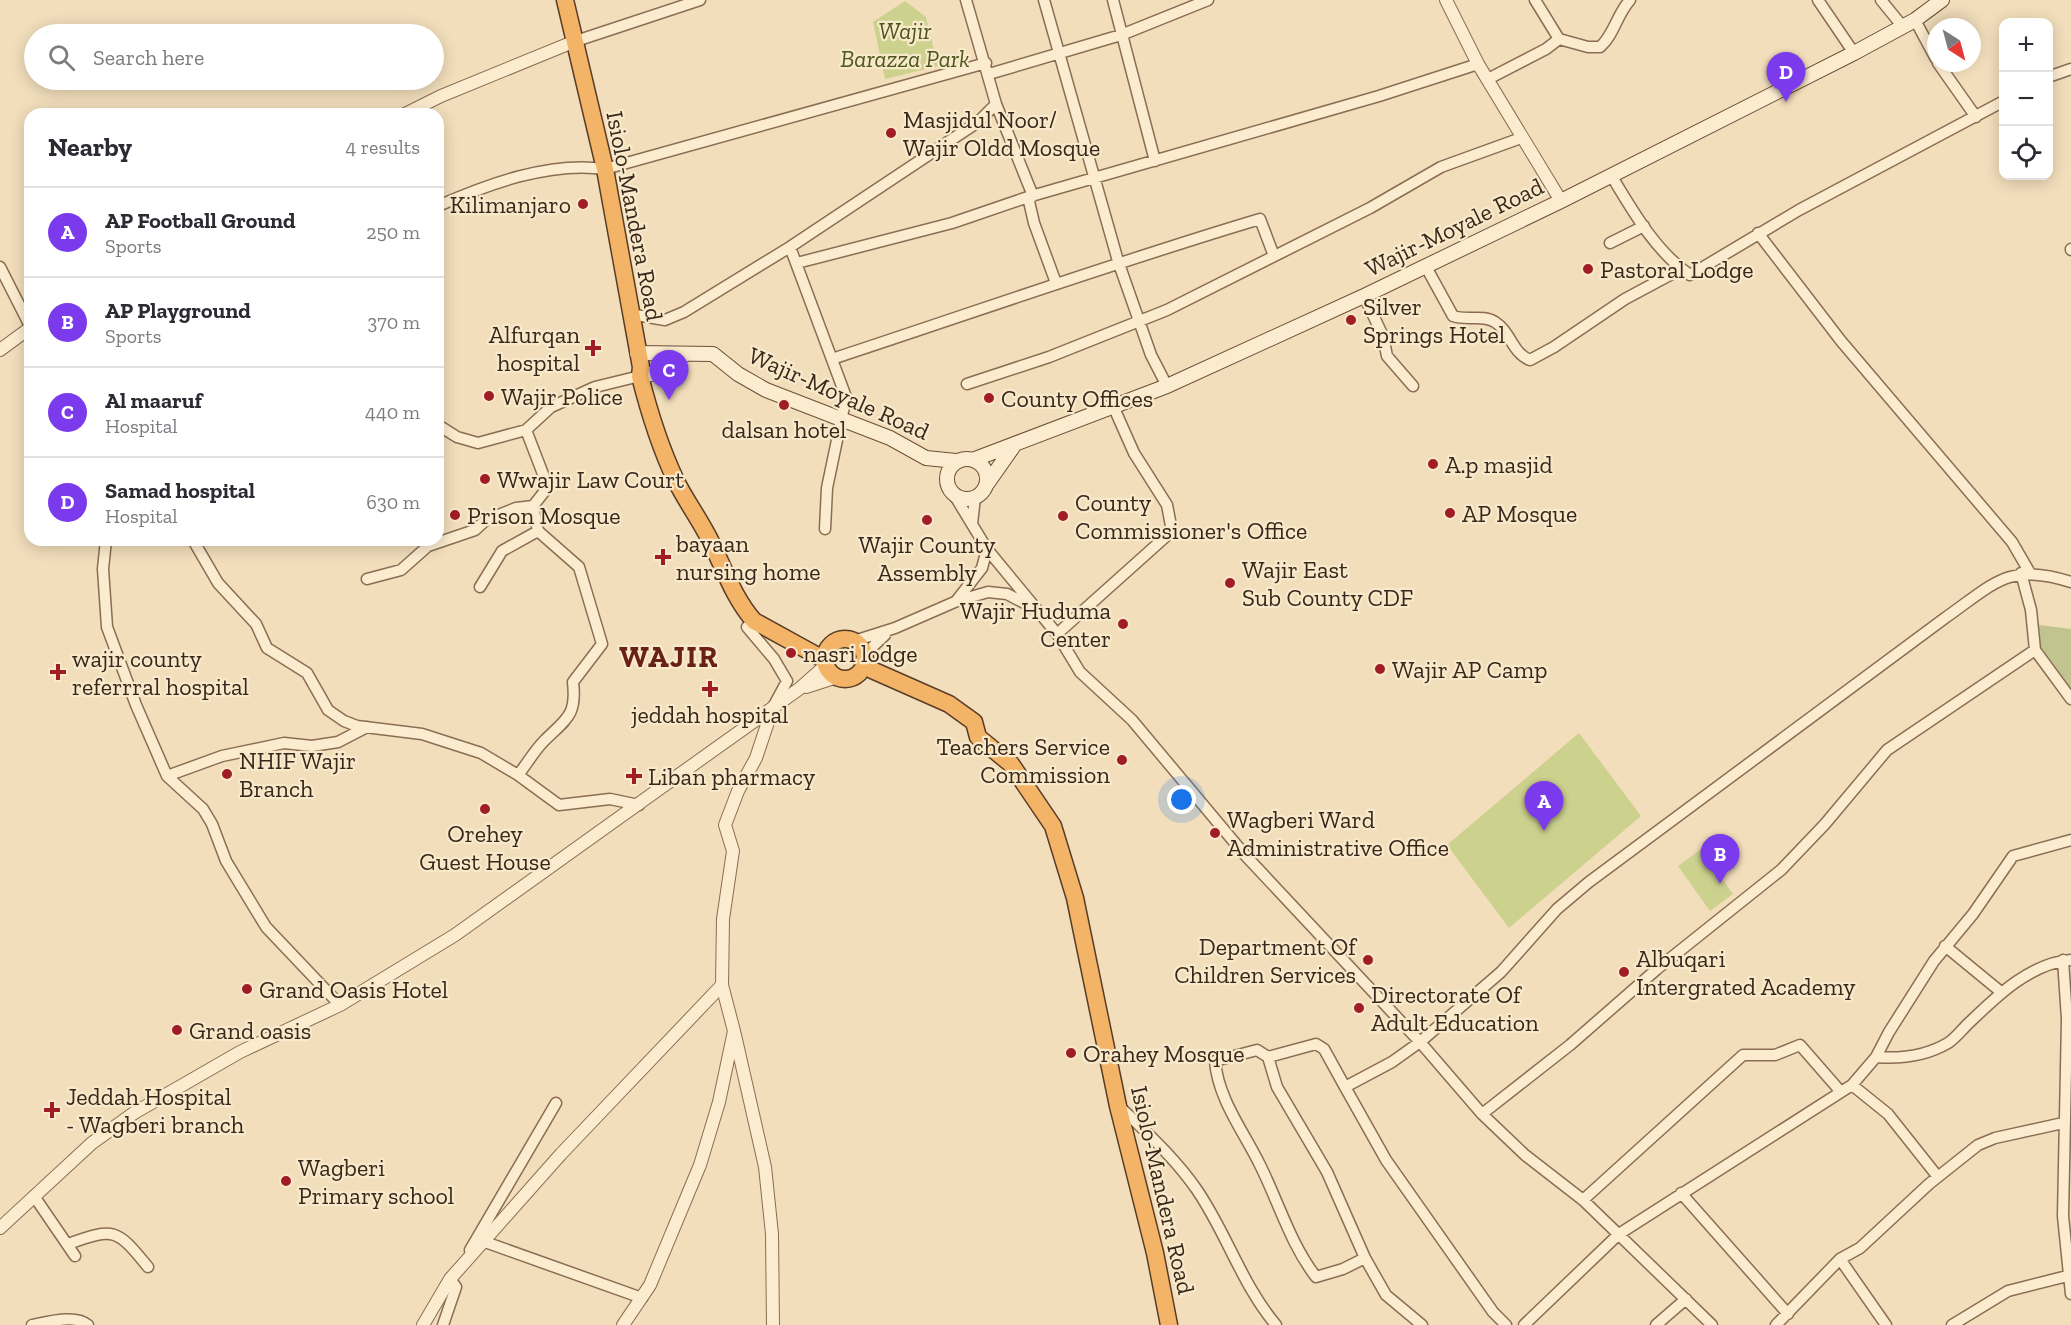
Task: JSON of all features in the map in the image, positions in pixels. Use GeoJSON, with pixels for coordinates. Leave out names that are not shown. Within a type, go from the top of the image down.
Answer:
{"type":"FeatureCollection","features":[{"type":"Feature","properties":{"kind":"highway","name":"Isiolo-Mandera Road"},"geometry":{"type":"LineString","coordinates":[[565,0],[573,42],[605,169],[640,376],[657,436],[676,481],[710,539],[732,588],[754,621],[796,643],[835,670],[869,682],[895,681]]}},
{"type":"Feature","properties":{"kind":"highway"},"geometry":{"type":"LineString","coordinates":[[836,641],[828,649],[835,670],[861,670],[864,657]]}},
{"type":"Feature","properties":{"kind":"highway","name":"Isiolo-Mandera Road"},"geometry":{"type":"LineString","coordinates":[[854,641],[872,670],[949,704],[974,722],[978,737],[1011,764],[1053,826],[1075,898],[1118,1106],[1155,1253],[1169,1325]]}},
{"type":"Feature","properties":{"kind":"highway"},"geometry":{"type":"LineString","coordinates":[[796,643],[854,641]]}},
{"type":"Feature","properties":{"kind":"main road","name":"Wajir-Moyale Road"},"geometry":{"type":"LineString","coordinates":[[975,459],[1013,447],[1167,386],[1364,296],[1561,201],[1854,53],[1916,20],[1942,0]]}},
{"type":"Feature","properties":{"kind":"main road","name":"Wajir-Moyale Road"},"geometry":{"type":"LineString","coordinates":[[637,353],[713,354],[738,374],[765,390],[890,438],[926,458],[956,461]]}},
{"type":"Feature","properties":{"kind":"main road"},"geometry":{"type":"LineString","coordinates":[[640,376],[656,373],[684,355]]}},
{"type":"Feature","properties":{"kind":"main road"},"geometry":{"type":"LineString","coordinates":[[926,458],[950,488],[967,499],[975,497],[987,484],[1013,447]]}},
{"type":"Feature","properties":{"kind":"main road"},"geometry":{"type":"LineString","coordinates":[[950,488],[950,467],[956,461],[965,458],[975,459],[986,471],[987,484]]}},
{"type":"Feature","properties":{"kind":"street"},"geometry":{"type":"LineString","coordinates":[[417,108],[573,42],[700,0]]}},
{"type":"Feature","properties":{"kind":"street"},"geometry":{"type":"LineString","coordinates":[[966,0],[996,104],[1030,197],[1034,223],[1056,283]]}},
{"type":"Feature","properties":{"kind":"street"},"geometry":{"type":"LineString","coordinates":[[1044,0],[1118,261],[1151,355],[1167,386]]}},
{"type":"Feature","properties":{"kind":"street"},"geometry":{"type":"LineString","coordinates":[[1113,0],[1155,161]]}},
{"type":"Feature","properties":{"kind":"street"},"geometry":{"type":"LineString","coordinates":[[989,74],[1121,35],[1192,2],[1208,0]]}},
{"type":"Feature","properties":{"kind":"street"},"geometry":{"type":"LineString","coordinates":[[1446,0],[1478,64],[1561,201]]}},
{"type":"Feature","properties":{"kind":"street"},"geometry":{"type":"LineString","coordinates":[[1535,0],[1559,39],[1588,47],[1600,47],[1630,0]]}},
{"type":"Feature","properties":{"kind":"street"},"geometry":{"type":"LineString","coordinates":[[1818,0],[1854,53]]}},
{"type":"Feature","properties":{"kind":"street"},"geometry":{"type":"LineString","coordinates":[[1881,0],[1903,27]]}},
{"type":"Feature","properties":{"kind":"street"},"geometry":{"type":"LineString","coordinates":[[1916,20],[1927,41]]}},
{"type":"Feature","properties":{"kind":"street"},"geometry":{"type":"LineString","coordinates":[[1488,79],[1546,49],[1559,39]]}},
{"type":"Feature","properties":{"kind":"street"},"geometry":{"type":"LineString","coordinates":[[444,204],[492,184],[522,177],[585,166],[605,169],[986,63]]}},
{"type":"Feature","properties":{"kind":"street"},"geometry":{"type":"LineString","coordinates":[[797,263],[952,223],[1030,197],[1478,64]]}},
{"type":"Feature","properties":{"kind":"street"},"geometry":{"type":"LineString","coordinates":[[2053,76],[2071,69]]}},
{"type":"Feature","properties":{"kind":"street"},"geometry":{"type":"LineString","coordinates":[[1945,72],[1976,117]]}},
{"type":"Feature","properties":{"kind":"street"},"geometry":{"type":"LineString","coordinates":[[1611,176],[1644,226],[1681,269],[1690,275],[1758,233],[1999,103]]}},
{"type":"Feature","properties":{"kind":"street"},"geometry":{"type":"LineString","coordinates":[[630,314],[665,320],[684,312],[790,247],[978,122],[996,104]]}},
{"type":"Feature","properties":{"kind":"street"},"geometry":{"type":"LineString","coordinates":[[967,384],[1049,357],[1139,321],[1242,275],[1274,255],[1370,208],[1441,167],[1521,138]]}},
{"type":"Feature","properties":{"kind":"street"},"geometry":{"type":"LineString","coordinates":[[832,359],[1118,261],[1260,219],[1274,255]]}},
{"type":"Feature","properties":{"kind":"street"},"geometry":{"type":"LineString","coordinates":[[1610,243],[1644,226]]}},
{"type":"Feature","properties":{"kind":"street"},"geometry":{"type":"LineString","coordinates":[[1758,233],[1841,341],[2012,542],[2025,573],[2035,650],[2071,699]]}},
{"type":"Feature","properties":{"kind":"street"},"geometry":{"type":"LineString","coordinates":[[790,247],[846,397],[844,419],[827,488],[825,529]]}},
{"type":"Feature","properties":{"kind":"street"},"geometry":{"type":"LineString","coordinates":[[1425,265],[1453,316],[1465,320],[1489,319],[1497,323],[1521,357],[1530,360],[1554,347],[1625,299],[1681,269]]}},
{"type":"Feature","properties":{"kind":"street"},"geometry":{"type":"LineString","coordinates":[[0,267],[24,315]]}},
{"type":"Feature","properties":{"kind":"street"},"geometry":{"type":"LineString","coordinates":[[1364,296],[1383,336],[1387,356],[1413,386]]}},
{"type":"Feature","properties":{"kind":"street"},"geometry":{"type":"LineString","coordinates":[[0,350],[24,332]]}},
{"type":"Feature","properties":{"kind":"street"},"geometry":{"type":"LineString","coordinates":[[444,429],[457,437],[478,443],[526,430],[551,407],[595,387],[640,376]]}},
{"type":"Feature","properties":{"kind":"street"},"geometry":{"type":"LineString","coordinates":[[1057,634],[1172,531],[1167,505],[1134,453],[1114,408]]}},
{"type":"Feature","properties":{"kind":"street"},"geometry":{"type":"LineString","coordinates":[[444,541],[475,530],[486,520],[516,508],[533,506],[548,487],[526,430]]}},
{"type":"Feature","properties":{"kind":"street"},"geometry":{"type":"LineString","coordinates":[[950,488],[987,549],[1057,634],[1080,672],[1132,720],[1245,855],[1420,1042],[1482,1114],[1525,1155],[1583,1200],[1712,1325]]}},
{"type":"Feature","properties":{"kind":"street"},"geometry":{"type":"LineString","coordinates":[[972,524],[975,497]]}},
{"type":"Feature","properties":{"kind":"street"},"geometry":{"type":"LineString","coordinates":[[518,775],[542,743],[569,719],[575,701],[573,682],[602,645],[579,567],[537,531],[533,506]]}},
{"type":"Feature","properties":{"kind":"street"},"geometry":{"type":"LineString","coordinates":[[480,587],[502,551],[537,531]]}},
{"type":"Feature","properties":{"kind":"street"},"geometry":{"type":"LineString","coordinates":[[105,546],[103,569],[107,627],[136,705],[167,776],[202,809],[212,824],[226,861],[266,927],[340,1005]]}},
{"type":"Feature","properties":{"kind":"street"},"geometry":{"type":"LineString","coordinates":[[196,546],[218,583],[256,624],[267,648],[307,673],[328,710],[357,726],[422,734],[481,753],[518,775],[559,805],[610,799],[639,805]]}},
{"type":"Feature","properties":{"kind":"street"},"geometry":{"type":"LineString","coordinates":[[367,579],[401,570],[428,546]]}},
{"type":"Feature","properties":{"kind":"street"},"geometry":{"type":"LineString","coordinates":[[957,601],[982,568],[987,549]]}},
{"type":"Feature","properties":{"kind":"street"},"geometry":{"type":"LineString","coordinates":[[1345,1087],[1392,1062],[1420,1042],[1501,972],[1557,909],[1589,882],[1946,618],[2005,578],[2025,573],[2071,582]]}},
{"type":"Feature","properties":{"kind":"street"},"geometry":{"type":"LineString","coordinates":[[854,641],[895,628],[957,601],[988,592],[1007,594],[1033,607]]}},
{"type":"Feature","properties":{"kind":"street"},"geometry":{"type":"LineString","coordinates":[[754,621],[747,627],[774,659],[787,681],[773,707],[756,758],[738,791],[725,825],[733,851],[723,918],[722,985],[765,1167],[771,1222],[774,1325]]}},
{"type":"Feature","properties":{"kind":"street"},"geometry":{"type":"LineString","coordinates":[[864,657],[873,644],[895,628]]}},
{"type":"Feature","properties":{"kind":"street"},"geometry":{"type":"LineString","coordinates":[[1482,1114],[1773,877],[1825,824],[1887,750],[2035,650]]}},
{"type":"Feature","properties":{"kind":"street"},"geometry":{"type":"LineString","coordinates":[[0,1228],[92,1143],[134,1113],[240,1052],[340,1005],[455,935],[773,707],[835,670]]}},
{"type":"Feature","properties":{"kind":"street"},"geometry":{"type":"LineString","coordinates":[[167,776],[222,756],[284,743],[312,746],[338,742],[367,726]]}},
{"type":"Feature","properties":{"kind":"street"},"geometry":{"type":"LineString","coordinates":[[1524,1325],[1619,1234],[1852,1085],[1876,1057],[1889,1032],[1945,946],[1973,914],[2013,856],[2071,840]]}},
{"type":"Feature","properties":{"kind":"street"},"geometry":{"type":"LineString","coordinates":[[1945,946],[2001,992]]}},
{"type":"Feature","properties":{"kind":"street"},"geometry":{"type":"LineString","coordinates":[[1876,1057],[1919,1055],[1949,1042],[2001,992],[2042,967],[2067,960],[2069,1019],[2063,1123],[2063,1216],[2071,1275],[2071,1294]]}},
{"type":"Feature","properties":{"kind":"street"},"geometry":{"type":"LineString","coordinates":[[451,1278],[561,1154],[722,985]]}},
{"type":"Feature","properties":{"kind":"street"},"geometry":{"type":"LineString","coordinates":[[622,1325],[650,1285],[700,1165],[718,1102],[734,1031]]}},
{"type":"Feature","properties":{"kind":"street"},"geometry":{"type":"LineString","coordinates":[[1268,1057],[1316,1044],[1324,1049],[1386,1160],[1493,1312],[1506,1325]]}},
{"type":"Feature","properties":{"kind":"street"},"geometry":{"type":"LineString","coordinates":[[1583,1200],[1743,1055],[1775,1055],[1800,1045],[1841,1092]]}},
{"type":"Feature","properties":{"kind":"street"},"geometry":{"type":"LineString","coordinates":[[1365,1258],[1343,1269],[1316,1277],[1289,1233],[1260,1165],[1232,1115],[1216,1074],[1215,1061],[1257,1050],[1268,1057],[1277,1087],[1327,1172],[1365,1258],[1386,1294],[1422,1325]]}},
{"type":"Feature","properties":{"kind":"street"},"geometry":{"type":"LineString","coordinates":[[1852,1085],[1888,1114],[1938,1178]]}},
{"type":"Feature","properties":{"kind":"street"},"geometry":{"type":"LineString","coordinates":[[423,1325],[475,1242],[556,1103]]}},
{"type":"Feature","properties":{"kind":"street"},"geometry":{"type":"LineString","coordinates":[[1118,1106],[1168,1152],[1197,1191],[1228,1243],[1257,1302],[1276,1325]]}},
{"type":"Feature","properties":{"kind":"street"},"geometry":{"type":"LineString","coordinates":[[1776,1325],[1815,1282],[1840,1259],[1860,1248],[1978,1145],[1995,1138],[2063,1123]]}},
{"type":"Feature","properties":{"kind":"street"},"geometry":{"type":"LineString","coordinates":[[1681,1193],[1788,1314]]}},
{"type":"Feature","properties":{"kind":"street"},"geometry":{"type":"LineString","coordinates":[[34,1196],[75,1256]]}},
{"type":"Feature","properties":{"kind":"street"},"geometry":{"type":"LineString","coordinates":[[68,1244],[97,1233],[115,1234],[128,1242],[148,1267]]}},
{"type":"Feature","properties":{"kind":"street"},"geometry":{"type":"LineString","coordinates":[[485,1242],[642,1298]]}},
{"type":"Feature","properties":{"kind":"street"},"geometry":{"type":"LineString","coordinates":[[1840,1259],[1886,1325]]}},
{"type":"Feature","properties":{"kind":"street"},"geometry":{"type":"LineString","coordinates":[[1952,1325],[2008,1291],[2071,1275]]}},
{"type":"Feature","properties":{"kind":"street"},"geometry":{"type":"LineString","coordinates":[[443,1325],[456,1287],[451,1278]]}},
{"type":"Feature","properties":{"kind":"street"},"geometry":{"type":"LineString","coordinates":[[1656,1325],[1686,1299]]}},
{"type":"Feature","properties":{"kind":"street"},"geometry":{"type":"LineString","coordinates":[[33,1325],[80,1320],[88,1325]]}},
{"type":"Feature","properties":{"kind":"green space","name":"Wajir Barazza Park"},"geometry":{"type":"Polygon","coordinates":[[[905,1],[926,17],[938,66],[885,79],[873,22],[905,1]]]}},
{"type":"Feature","properties":{"kind":"green space"},"geometry":{"type":"Polygon","coordinates":[[[2039,625],[2071,629],[2071,689],[2040,649],[2039,625]]]}},
{"type":"Feature","properties":{"kind":"green space"},"geometry":{"type":"Polygon","coordinates":[[[1579,733],[1641,816],[1509,928],[1447,845],[1579,733]]]}},
{"type":"Feature","properties":{"kind":"green space"},"geometry":{"type":"Polygon","coordinates":[[[1701,849],[1733,894],[1710,911],[1678,866],[1701,849]]]}},
{"type":"Feature","properties":{"kind":"place","name":"Samad hospital"},"geometry":{"type":"Point","coordinates":[1786,102]}},
{"type":"Feature","properties":{"kind":"place","name":"Masjidul Noor/ Wajir Oldd Mosque"},"geometry":{"type":"Point","coordinates":[891,133]}},
{"type":"Feature","properties":{"kind":"place","name":"Kilimanjaro"},"geometry":{"type":"Point","coordinates":[583,204]}},
{"type":"Feature","properties":{"kind":"place","name":"Pastoral Lodge"},"geometry":{"type":"Point","coordinates":[1588,269]}},
{"type":"Feature","properties":{"kind":"place","name":"Silver Springs Hotel"},"geometry":{"type":"Point","coordinates":[1351,320]}},
{"type":"Feature","properties":{"kind":"place","name":"Alfurqan hospital"},"geometry":{"type":"Point","coordinates":[593,348]}},
{"type":"Feature","properties":{"kind":"place","name":"Wajir Police"},"geometry":{"type":"Point","coordinates":[489,396]}},
{"type":"Feature","properties":{"kind":"place","name":"County Offices"},"geometry":{"type":"Point","coordinates":[989,398]}},
{"type":"Feature","properties":{"kind":"place","name":"Al maaruf"},"geometry":{"type":"Point","coordinates":[669,400]}},
{"type":"Feature","properties":{"kind":"place","name":"dalsan hotel"},"geometry":{"type":"Point","coordinates":[784,405]}},
{"type":"Feature","properties":{"kind":"place","name":"A.p masjid"},"geometry":{"type":"Point","coordinates":[1433,464]}},
{"type":"Feature","properties":{"kind":"place","name":"Wwajir Law Court"},"geometry":{"type":"Point","coordinates":[485,479]}},
{"type":"Feature","properties":{"kind":"place","name":"AP Mosque"},"geometry":{"type":"Point","coordinates":[1450,513]}},
{"type":"Feature","properties":{"kind":"place","name":"Prison Mosque"},"geometry":{"type":"Point","coordinates":[455,515]}},
{"type":"Feature","properties":{"kind":"place","name":"County Commissioner's Office"},"geometry":{"type":"Point","coordinates":[1063,516]}},
{"type":"Feature","properties":{"kind":"place","name":"Wajir County Assembly"},"geometry":{"type":"Point","coordinates":[927,520]}},
{"type":"Feature","properties":{"kind":"place","name":"bayaan nursing home"},"geometry":{"type":"Point","coordinates":[663,557]}},
{"type":"Feature","properties":{"kind":"place","name":"Wajir East Sub County CDF"},"geometry":{"type":"Point","coordinates":[1230,583]}},
{"type":"Feature","properties":{"kind":"place","name":"Wajir Huduma Center"},"geometry":{"type":"Point","coordinates":[1123,624]}},
{"type":"Feature","properties":{"kind":"place","name":"nasri lodge"},"geometry":{"type":"Point","coordinates":[791,653]}},
{"type":"Feature","properties":{"kind":"place","name":"Wajir AP Camp"},"geometry":{"type":"Point","coordinates":[1380,669]}},
{"type":"Feature","properties":{"kind":"place","name":"wajir county referrral hospital"},"geometry":{"type":"Point","coordinates":[58,672]}},
{"type":"Feature","properties":{"kind":"place","name":"jeddah hospital"},"geometry":{"type":"Point","coordinates":[710,689]}},
{"type":"Feature","properties":{"kind":"place","name":"Teachers Service Commission"},"geometry":{"type":"Point","coordinates":[1122,760]}},
{"type":"Feature","properties":{"kind":"place","name":"NHIF Wajir Branch"},"geometry":{"type":"Point","coordinates":[227,774]}},
{"type":"Feature","properties":{"kind":"place","name":"Liban pharmacy"},"geometry":{"type":"Point","coordinates":[634,776]}},
{"type":"Feature","properties":{"kind":"place","name":"Orehey Guest House"},"geometry":{"type":"Point","coordinates":[485,809]}},
{"type":"Feature","properties":{"kind":"place","name":"AP Football Ground"},"geometry":{"type":"Point","coordinates":[1544,831]}},
{"type":"Feature","properties":{"kind":"place","name":"Wagberi Ward Administrative Office"},"geometry":{"type":"Point","coordinates":[1215,833]}},
{"type":"Feature","properties":{"kind":"place","name":"AP Playground"},"geometry":{"type":"Point","coordinates":[1720,884]}},
{"type":"Feature","properties":{"kind":"place","name":"Department Of Children Services"},"geometry":{"type":"Point","coordinates":[1368,960]}},
{"type":"Feature","properties":{"kind":"place","name":"Albuqari Intergrated Academy"},"geometry":{"type":"Point","coordinates":[1624,972]}},
{"type":"Feature","properties":{"kind":"place","name":"Grand Oasis Hotel"},"geometry":{"type":"Point","coordinates":[247,989]}},
{"type":"Feature","properties":{"kind":"place","name":"Directorate Of Adult Education"},"geometry":{"type":"Point","coordinates":[1359,1008]}},
{"type":"Feature","properties":{"kind":"place","name":"Grand oasis"},"geometry":{"type":"Point","coordinates":[177,1030]}},
{"type":"Feature","properties":{"kind":"place","name":"Orahey Mosque"},"geometry":{"type":"Point","coordinates":[1071,1053]}},
{"type":"Feature","properties":{"kind":"place","name":"Jeddah Hospital - Wagberi branch"},"geometry":{"type":"Point","coordinates":[52,1110]}},
{"type":"Feature","properties":{"kind":"place","name":"Wagberi Primary school"},"geometry":{"type":"Point","coordinates":[286,1181]}},
{"type":"Feature","properties":{"kind":"district","name":"WAJIR"},"geometry":{"type":"Point","coordinates":[669,657]}}]}
